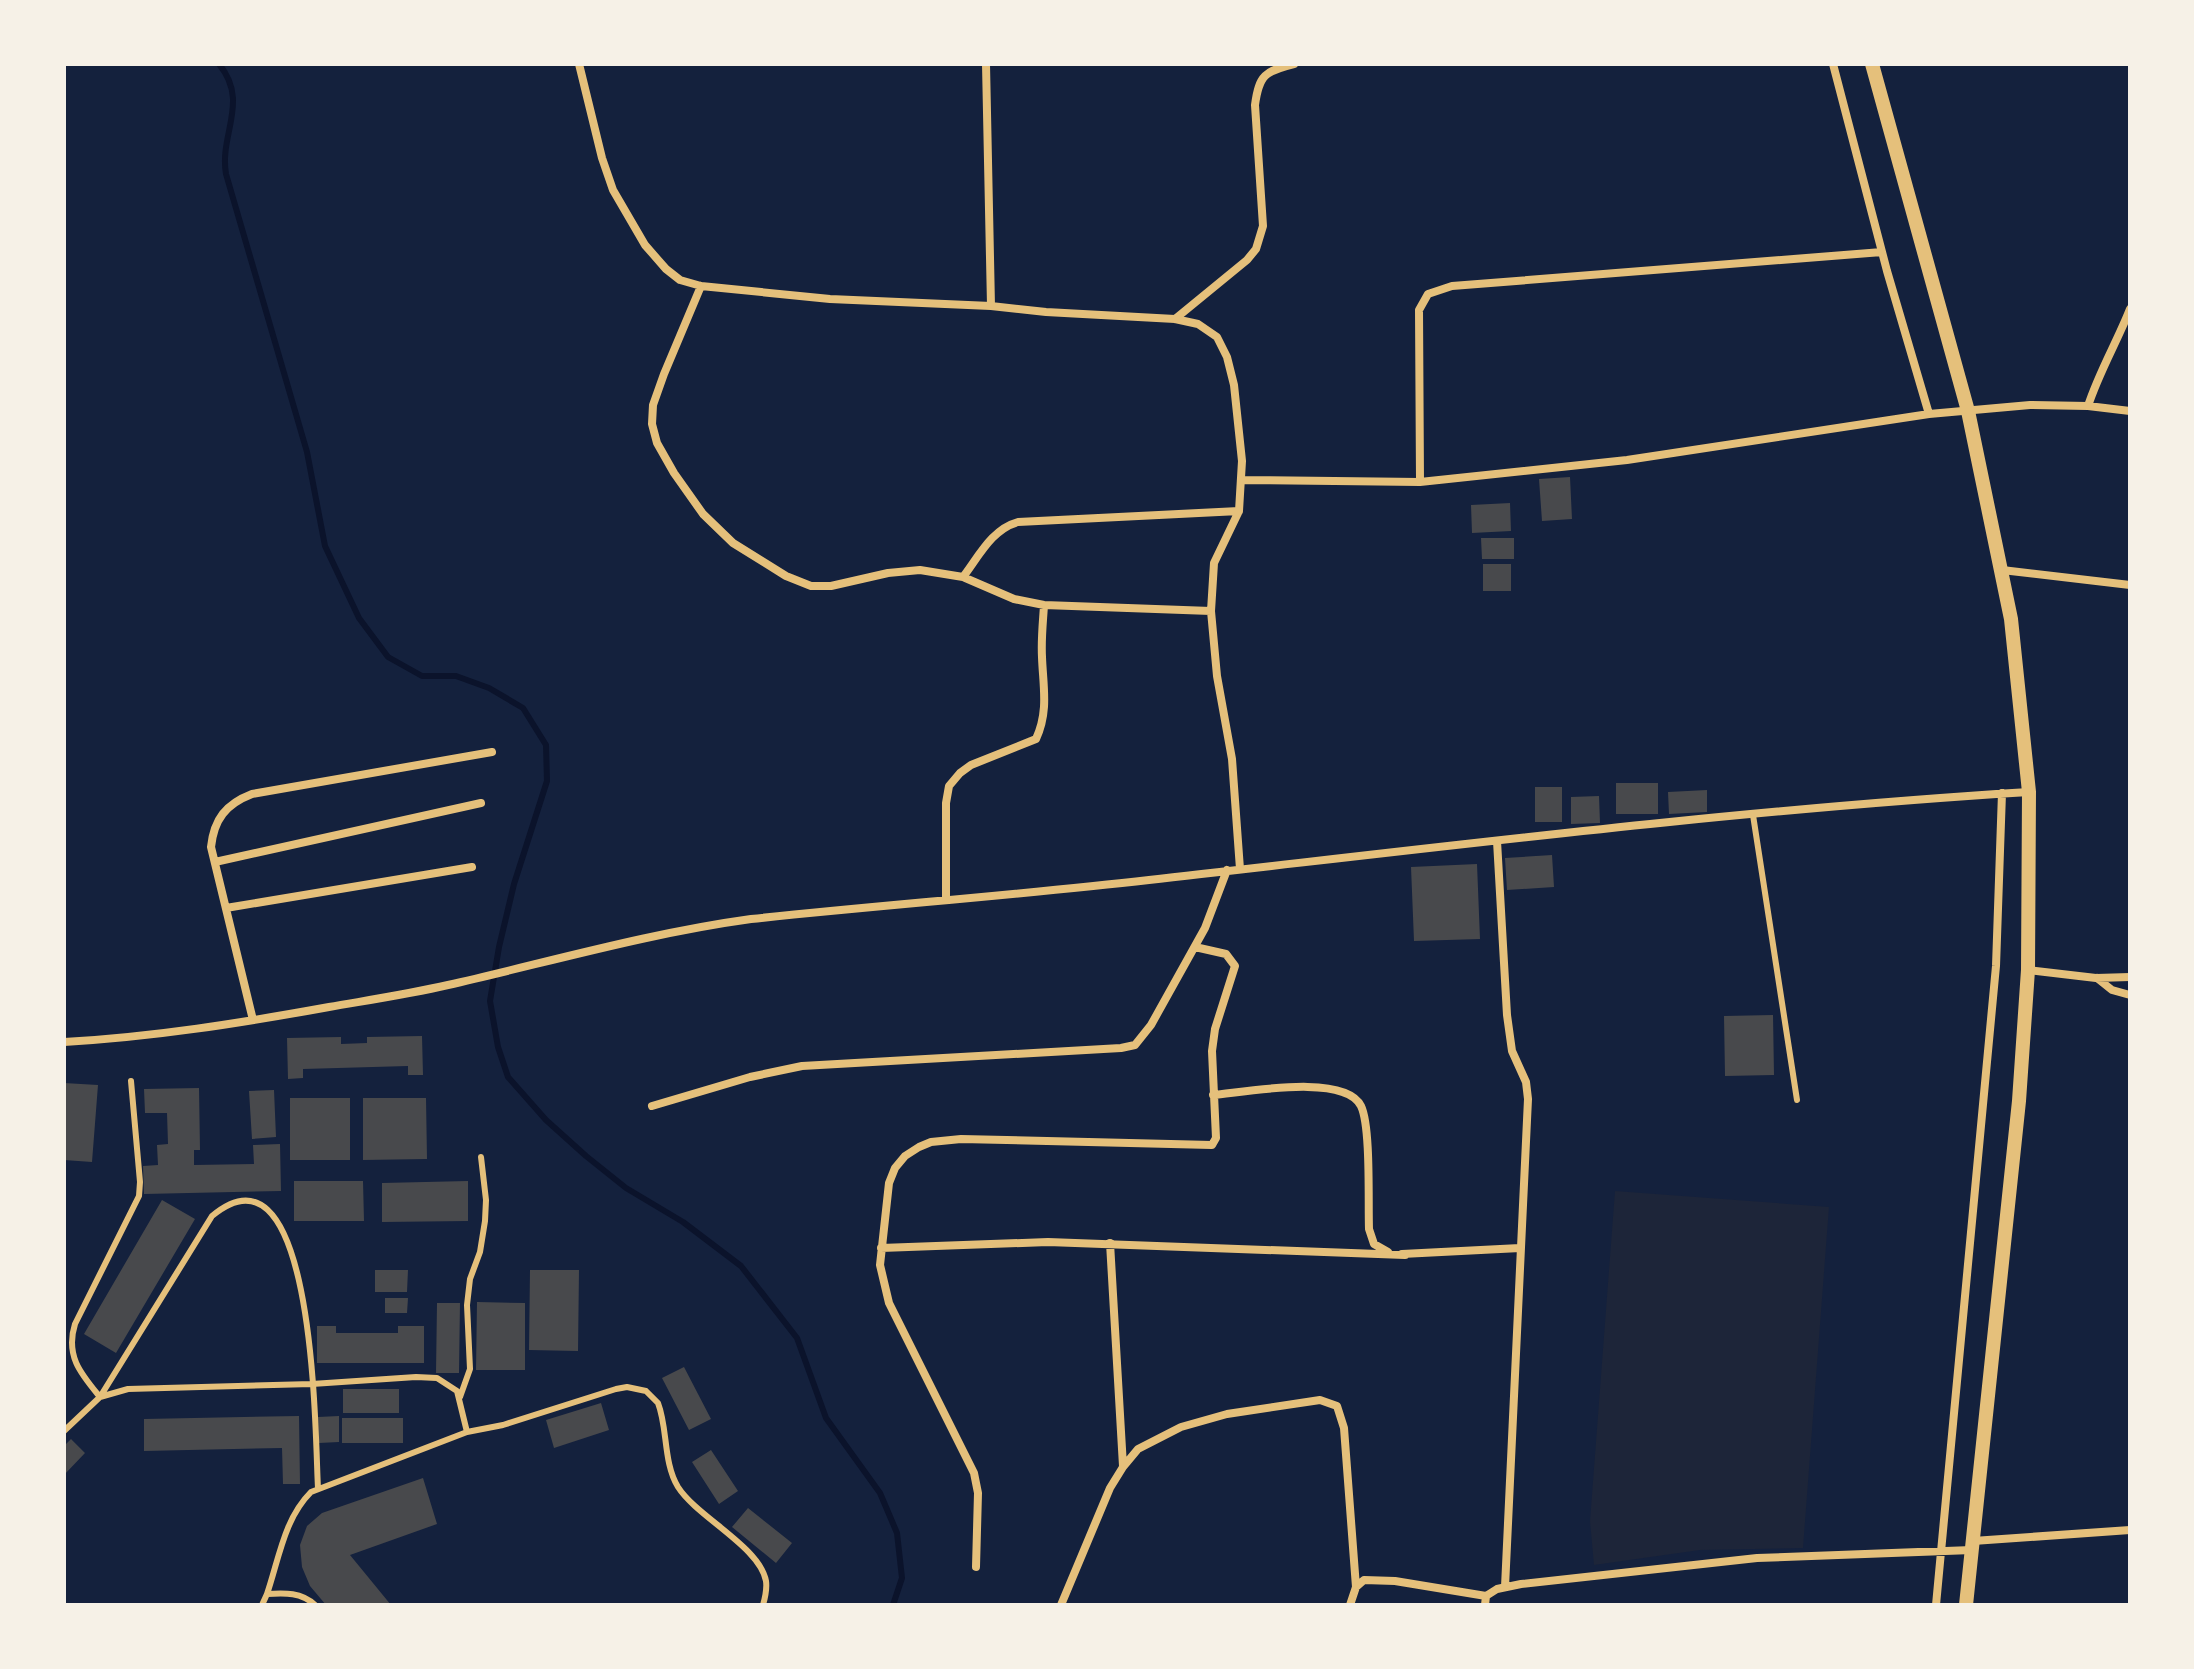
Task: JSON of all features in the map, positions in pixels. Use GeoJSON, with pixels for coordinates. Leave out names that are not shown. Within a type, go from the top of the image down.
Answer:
{"type":"FeatureCollection","features":[{"type":"Feature","properties":{"kind":"street"},"geometry":{"type":"LineString","coordinates":[[579,64],[613,190],[645,245],[680,280],[701,286],[830,299],[1175,319],[1198,324],[1217,337],[1227,357],[1240,420],[1239,511],[1214,563],[1211,611],[1217,676],[1232,759],[1240,869]]}},
{"type":"Feature","properties":{"kind":"street"},"geometry":{"type":"LineString","coordinates":[[986,64],[991,306]]}},
{"type":"Feature","properties":{"kind":"street"},"geometry":{"type":"LineString","coordinates":[[1175,319],[1247,260],[1256,249],[1263,226],[1255,105],[1257,88],[1262,76],[1276,68],[1294,64]]}},
{"type":"Feature","properties":{"kind":"street"},"geometry":{"type":"LineString","coordinates":[[1833,64],[1882,252],[1929,414]]}},
{"type":"Feature","properties":{"kind":"street"},"geometry":{"type":"LineString","coordinates":[[1872,64],[1968,411],[2011,619],[2029,792],[2028,970],[2019,1101],[1966,1605]]}},
{"type":"Feature","properties":{"kind":"street"},"geometry":{"type":"LineString","coordinates":[[1420,482],[1419,310],[1428,294],[1452,286],[1882,252]]}},
{"type":"Feature","properties":{"kind":"street"},"geometry":{"type":"LineString","coordinates":[[701,286],[664,374],[653,405],[652,424],[663,453],[703,514],[733,543],[786,576],[811,586],[831,586],[888,573],[920,570],[963,577],[1014,599],[1044,605],[1211,611]]}},
{"type":"Feature","properties":{"kind":"street"},"geometry":{"type":"LineString","coordinates":[[2088,406],[2096,380],[2112,355],[2130,309]]}},
{"type":"Feature","properties":{"kind":"street"},"geometry":{"type":"LineString","coordinates":[[1241,480],[1420,482],[1627,460],[1929,414],[2030,405],[2088,406],[2130,411]]}},
{"type":"Feature","properties":{"kind":"street"},"geometry":{"type":"LineString","coordinates":[[963,577],[995,533],[1018,522],[1239,511]]}},
{"type":"Feature","properties":{"kind":"street"},"geometry":{"type":"LineString","coordinates":[[2002,570],[2130,585]]}},
{"type":"Feature","properties":{"kind":"street"},"geometry":{"type":"LineString","coordinates":[[946,900],[946,803],[949,786],[971,765],[1036,739],[1042,727],[1046,711],[1042,654],[1044,605]]}},
{"type":"Feature","properties":{"kind":"street"},"geometry":{"type":"LineString","coordinates":[[253,1020],[211,847],[213,829],[223,811],[236,800],[252,794],[492,752]]}},
{"type":"Feature","properties":{"kind":"street"},"geometry":{"type":"LineString","coordinates":[[64,1042],[201,1030],[446,986],[716,924],[1753,815],[2029,792]]}},
{"type":"Feature","properties":{"kind":"street"},"geometry":{"type":"LineString","coordinates":[[1936,1605],[1996,966],[2002,793]]}},
{"type":"Feature","properties":{"kind":"street"},"geometry":{"type":"LineString","coordinates":[[215,862],[481,803]]}},
{"type":"Feature","properties":{"kind":"street"},"geometry":{"type":"LineString","coordinates":[[1497,841],[1507,1015],[1512,1051],[1526,1082],[1528,1099],[1505,1587]]}},
{"type":"Feature","properties":{"kind":"street"},"geometry":{"type":"LineString","coordinates":[[226,908],[472,867]]}},
{"type":"Feature","properties":{"kind":"street"},"geometry":{"type":"LineString","coordinates":[[652,1106],[750,1077],[802,1066],[1135,1045],[1151,1025],[1195,947],[1227,870]]}},
{"type":"Feature","properties":{"kind":"street"},"geometry":{"type":"LineString","coordinates":[[976,1567],[978,1493],[974,1473],[889,1303],[880,1265],[889,1183],[895,1168],[905,1156],[931,1142],[1064,1139],[1212,1145],[1216,1138],[1214,1038],[1235,966],[1226,954],[1195,947]]}},
{"type":"Feature","properties":{"kind":"street"},"geometry":{"type":"LineString","coordinates":[[2028,970],[2096,978],[2130,977]]}},
{"type":"Feature","properties":{"kind":"street"},"geometry":{"type":"LineString","coordinates":[[2096,978],[2112,990],[2130,995]]}},
{"type":"Feature","properties":{"kind":"street"},"geometry":{"type":"LineString","coordinates":[[1213,1095],[1316,1086],[1338,1088],[1349,1093],[1360,1104],[1366,1121],[1369,1229],[1374,1244],[1385,1251],[1405,1255]]}},
{"type":"Feature","properties":{"kind":"street"},"geometry":{"type":"LineString","coordinates":[[881,1248],[1048,1242],[1405,1255],[1520,1248]]}},
{"type":"Feature","properties":{"kind":"street"},"geometry":{"type":"LineString","coordinates":[[1110,1243],[1123,1467]]}},
{"type":"Feature","properties":{"kind":"street"},"geometry":{"type":"LineString","coordinates":[[1061,1605],[1110,1488],[1138,1449],[1181,1427],[1227,1414],[1320,1400],[1337,1406],[1344,1428],[1356,1587],[1350,1605]]}},
{"type":"Feature","properties":{"kind":"street"},"geometry":{"type":"LineString","coordinates":[[1356,1587],[1364,1580],[1395,1581],[1486,1600],[1505,1587],[1757,1558],[1941,1552],[1973,1545],[2130,1530]]}},
{"type":"Feature","properties":{"kind":"lane"},"geometry":{"type":"LineString","coordinates":[[1753,815],[1797,1100]]}},
{"type":"Feature","properties":{"kind":"lane"},"geometry":{"type":"LineString","coordinates":[[100,1397],[78,1369],[72,1352],[72,1335],[85,1302],[139,1196],[140,1175],[131,1081]]}},
{"type":"Feature","properties":{"kind":"lane"},"geometry":{"type":"LineString","coordinates":[[460,1397],[470,1369],[467,1305],[470,1279],[480,1252],[485,1221],[481,1157]]}},
{"type":"Feature","properties":{"kind":"lane"},"geometry":{"type":"LineString","coordinates":[[64,1431],[100,1397],[212,1216],[237,1201],[259,1203],[285,1233],[293,1252],[303,1297],[318,1488]]}},
{"type":"Feature","properties":{"kind":"lane"},"geometry":{"type":"LineString","coordinates":[[100,1397],[128,1389],[312,1384],[426,1377],[445,1382],[457,1391],[467,1432]]}},
{"type":"Feature","properties":{"kind":"lane"},"geometry":{"type":"LineString","coordinates":[[262,1605],[294,1514],[304,1499],[318,1488],[467,1432],[503,1425],[627,1387],[646,1391],[653,1396],[661,1412],[671,1469],[686,1498],[762,1568],[766,1582],[763,1605]]}},
{"type":"Feature","properties":{"kind":"lane"},"geometry":{"type":"LineString","coordinates":[[267,1594],[297,1595],[315,1605]]}},
{"type":"Feature","properties":{"kind":"shaded area"},"geometry":{"type":"Polygon","coordinates":[[[1615,1191],[1829,1207],[1803,1548],[1700,1550],[1594,1565],[1590,1521],[1615,1191]]]}},
{"type":"Feature","properties":{"kind":"building"},"geometry":{"type":"Polygon","coordinates":[[[1570,477],[1572,519],[1542,521],[1539,479],[1570,477]]]}},
{"type":"Feature","properties":{"kind":"building"},"geometry":{"type":"Polygon","coordinates":[[[1510,503],[1511,531],[1472,533],[1471,505],[1510,503]]]}},
{"type":"Feature","properties":{"kind":"building"},"geometry":{"type":"Polygon","coordinates":[[[1481,538],[1514,538],[1514,559],[1482,559],[1481,538]]]}},
{"type":"Feature","properties":{"kind":"building"},"geometry":{"type":"Polygon","coordinates":[[[1483,564],[1511,564],[1511,591],[1483,591],[1483,564]]]}},
{"type":"Feature","properties":{"kind":"building"},"geometry":{"type":"Polygon","coordinates":[[[1616,783],[1658,783],[1658,814],[1616,814],[1616,783]]]}},
{"type":"Feature","properties":{"kind":"building"},"geometry":{"type":"Polygon","coordinates":[[[1535,787],[1562,787],[1562,822],[1535,822],[1535,787]]]}},
{"type":"Feature","properties":{"kind":"building"},"geometry":{"type":"Polygon","coordinates":[[[1707,790],[1707,812],[1669,814],[1668,792],[1707,790]]]}},
{"type":"Feature","properties":{"kind":"building"},"geometry":{"type":"Polygon","coordinates":[[[1599,796],[1600,823],[1571,824],[1571,797],[1599,796]]]}},
{"type":"Feature","properties":{"kind":"building"},"geometry":{"type":"Polygon","coordinates":[[[1552,855],[1554,887],[1507,890],[1505,858],[1552,855]]]}},
{"type":"Feature","properties":{"kind":"building"},"geometry":{"type":"Polygon","coordinates":[[[1477,864],[1480,939],[1414,941],[1411,867],[1477,864]]]}},
{"type":"Feature","properties":{"kind":"building"},"geometry":{"type":"Polygon","coordinates":[[[1773,1015],[1774,1075],[1725,1076],[1724,1016],[1773,1015]]]}},
{"type":"Feature","properties":{"kind":"building"},"geometry":{"type":"Polygon","coordinates":[[[422,1036],[423,1075],[408,1075],[408,1066],[303,1069],[303,1078],[288,1079],[287,1038],[341,1037],[341,1044],[367,1043],[367,1037],[422,1036]]]}},
{"type":"Feature","properties":{"kind":"building"},"geometry":{"type":"Polygon","coordinates":[[[64,1083],[98,1085],[92,1162],[64,1160],[64,1083]]]}},
{"type":"Feature","properties":{"kind":"building"},"geometry":{"type":"Polygon","coordinates":[[[199,1088],[200,1150],[194,1150],[194,1165],[254,1164],[253,1145],[280,1144],[281,1191],[144,1194],[143,1166],[158,1165],[157,1145],[168,1144],[167,1113],[145,1113],[144,1089],[199,1088]]]}},
{"type":"Feature","properties":{"kind":"building"},"geometry":{"type":"Polygon","coordinates":[[[274,1090],[276,1137],[252,1139],[249,1091],[274,1090]]]}},
{"type":"Feature","properties":{"kind":"building"},"geometry":{"type":"Polygon","coordinates":[[[290,1098],[350,1098],[350,1160],[290,1160],[290,1098]]]}},
{"type":"Feature","properties":{"kind":"building"},"geometry":{"type":"Polygon","coordinates":[[[363,1098],[426,1098],[427,1159],[363,1160],[363,1098]]]}},
{"type":"Feature","properties":{"kind":"building"},"geometry":{"type":"Polygon","coordinates":[[[294,1181],[363,1181],[364,1221],[294,1221],[294,1181]]]}},
{"type":"Feature","properties":{"kind":"building"},"geometry":{"type":"Polygon","coordinates":[[[468,1181],[468,1221],[382,1222],[382,1183],[468,1181]]]}},
{"type":"Feature","properties":{"kind":"building"},"geometry":{"type":"Polygon","coordinates":[[[162,1200],[195,1219],[116,1353],[84,1334],[162,1200]]]}},
{"type":"Feature","properties":{"kind":"building"},"geometry":{"type":"Polygon","coordinates":[[[375,1270],[408,1270],[407,1292],[375,1292],[375,1270]]]}},
{"type":"Feature","properties":{"kind":"building"},"geometry":{"type":"Polygon","coordinates":[[[530,1270],[579,1270],[578,1351],[529,1350],[530,1270]]]}},
{"type":"Feature","properties":{"kind":"building"},"geometry":{"type":"Polygon","coordinates":[[[385,1298],[408,1298],[407,1313],[385,1313],[385,1298]]]}},
{"type":"Feature","properties":{"kind":"building"},"geometry":{"type":"Polygon","coordinates":[[[477,1302],[525,1303],[525,1370],[476,1370],[477,1302]]]}},
{"type":"Feature","properties":{"kind":"building"},"geometry":{"type":"Polygon","coordinates":[[[437,1303],[460,1303],[459,1373],[436,1373],[437,1303]]]}},
{"type":"Feature","properties":{"kind":"building"},"geometry":{"type":"Polygon","coordinates":[[[317,1326],[336,1326],[336,1333],[398,1333],[398,1326],[424,1326],[424,1363],[317,1363],[317,1326]]]}},
{"type":"Feature","properties":{"kind":"building"},"geometry":{"type":"Polygon","coordinates":[[[684,1367],[711,1419],[689,1430],[662,1378],[684,1367]]]}},
{"type":"Feature","properties":{"kind":"building"},"geometry":{"type":"Polygon","coordinates":[[[343,1389],[399,1389],[399,1413],[343,1413],[343,1389]]]}},
{"type":"Feature","properties":{"kind":"building"},"geometry":{"type":"Polygon","coordinates":[[[601,1403],[609,1430],[554,1448],[546,1420],[601,1403]]]}},
{"type":"Feature","properties":{"kind":"building"},"geometry":{"type":"Polygon","coordinates":[[[299,1416],[300,1484],[283,1484],[282,1448],[144,1451],[144,1419],[299,1416]]]}},
{"type":"Feature","properties":{"kind":"building"},"geometry":{"type":"Polygon","coordinates":[[[339,1416],[339,1442],[319,1443],[318,1417],[339,1416]]]}},
{"type":"Feature","properties":{"kind":"building"},"geometry":{"type":"Polygon","coordinates":[[[342,1418],[403,1418],[403,1443],[342,1443],[342,1418]]]}},
{"type":"Feature","properties":{"kind":"building"},"geometry":{"type":"Polygon","coordinates":[[[71,1439],[85,1453],[64,1475],[64,1446],[71,1439]]]}},
{"type":"Feature","properties":{"kind":"building"},"geometry":{"type":"Polygon","coordinates":[[[711,1450],[738,1491],[719,1504],[692,1462],[711,1450]]]}},
{"type":"Feature","properties":{"kind":"building"},"geometry":{"type":"Polygon","coordinates":[[[423,1478],[437,1524],[350,1555],[391,1605],[326,1605],[310,1586],[302,1567],[300,1545],[307,1526],[322,1513],[423,1478]]]}},
{"type":"Feature","properties":{"kind":"building"},"geometry":{"type":"Polygon","coordinates":[[[748,1508],[792,1543],[776,1563],[732,1527],[748,1508]]]}},
{"type":"Feature","properties":{"kind":"waterway"},"geometry":{"type":"LineString","coordinates":[[219,64],[228,78],[233,105],[226,145],[226,174],[307,452],[325,546],[359,618],[388,657],[422,676],[456,676],[489,688],[523,708],[546,745],[547,781],[514,884],[490,1001],[498,1047],[508,1077],[546,1120],[586,1156],[626,1188],[683,1222],[741,1266],[797,1338],[826,1418],[880,1493],[897,1533],[902,1578],[893,1605]]}}]}
